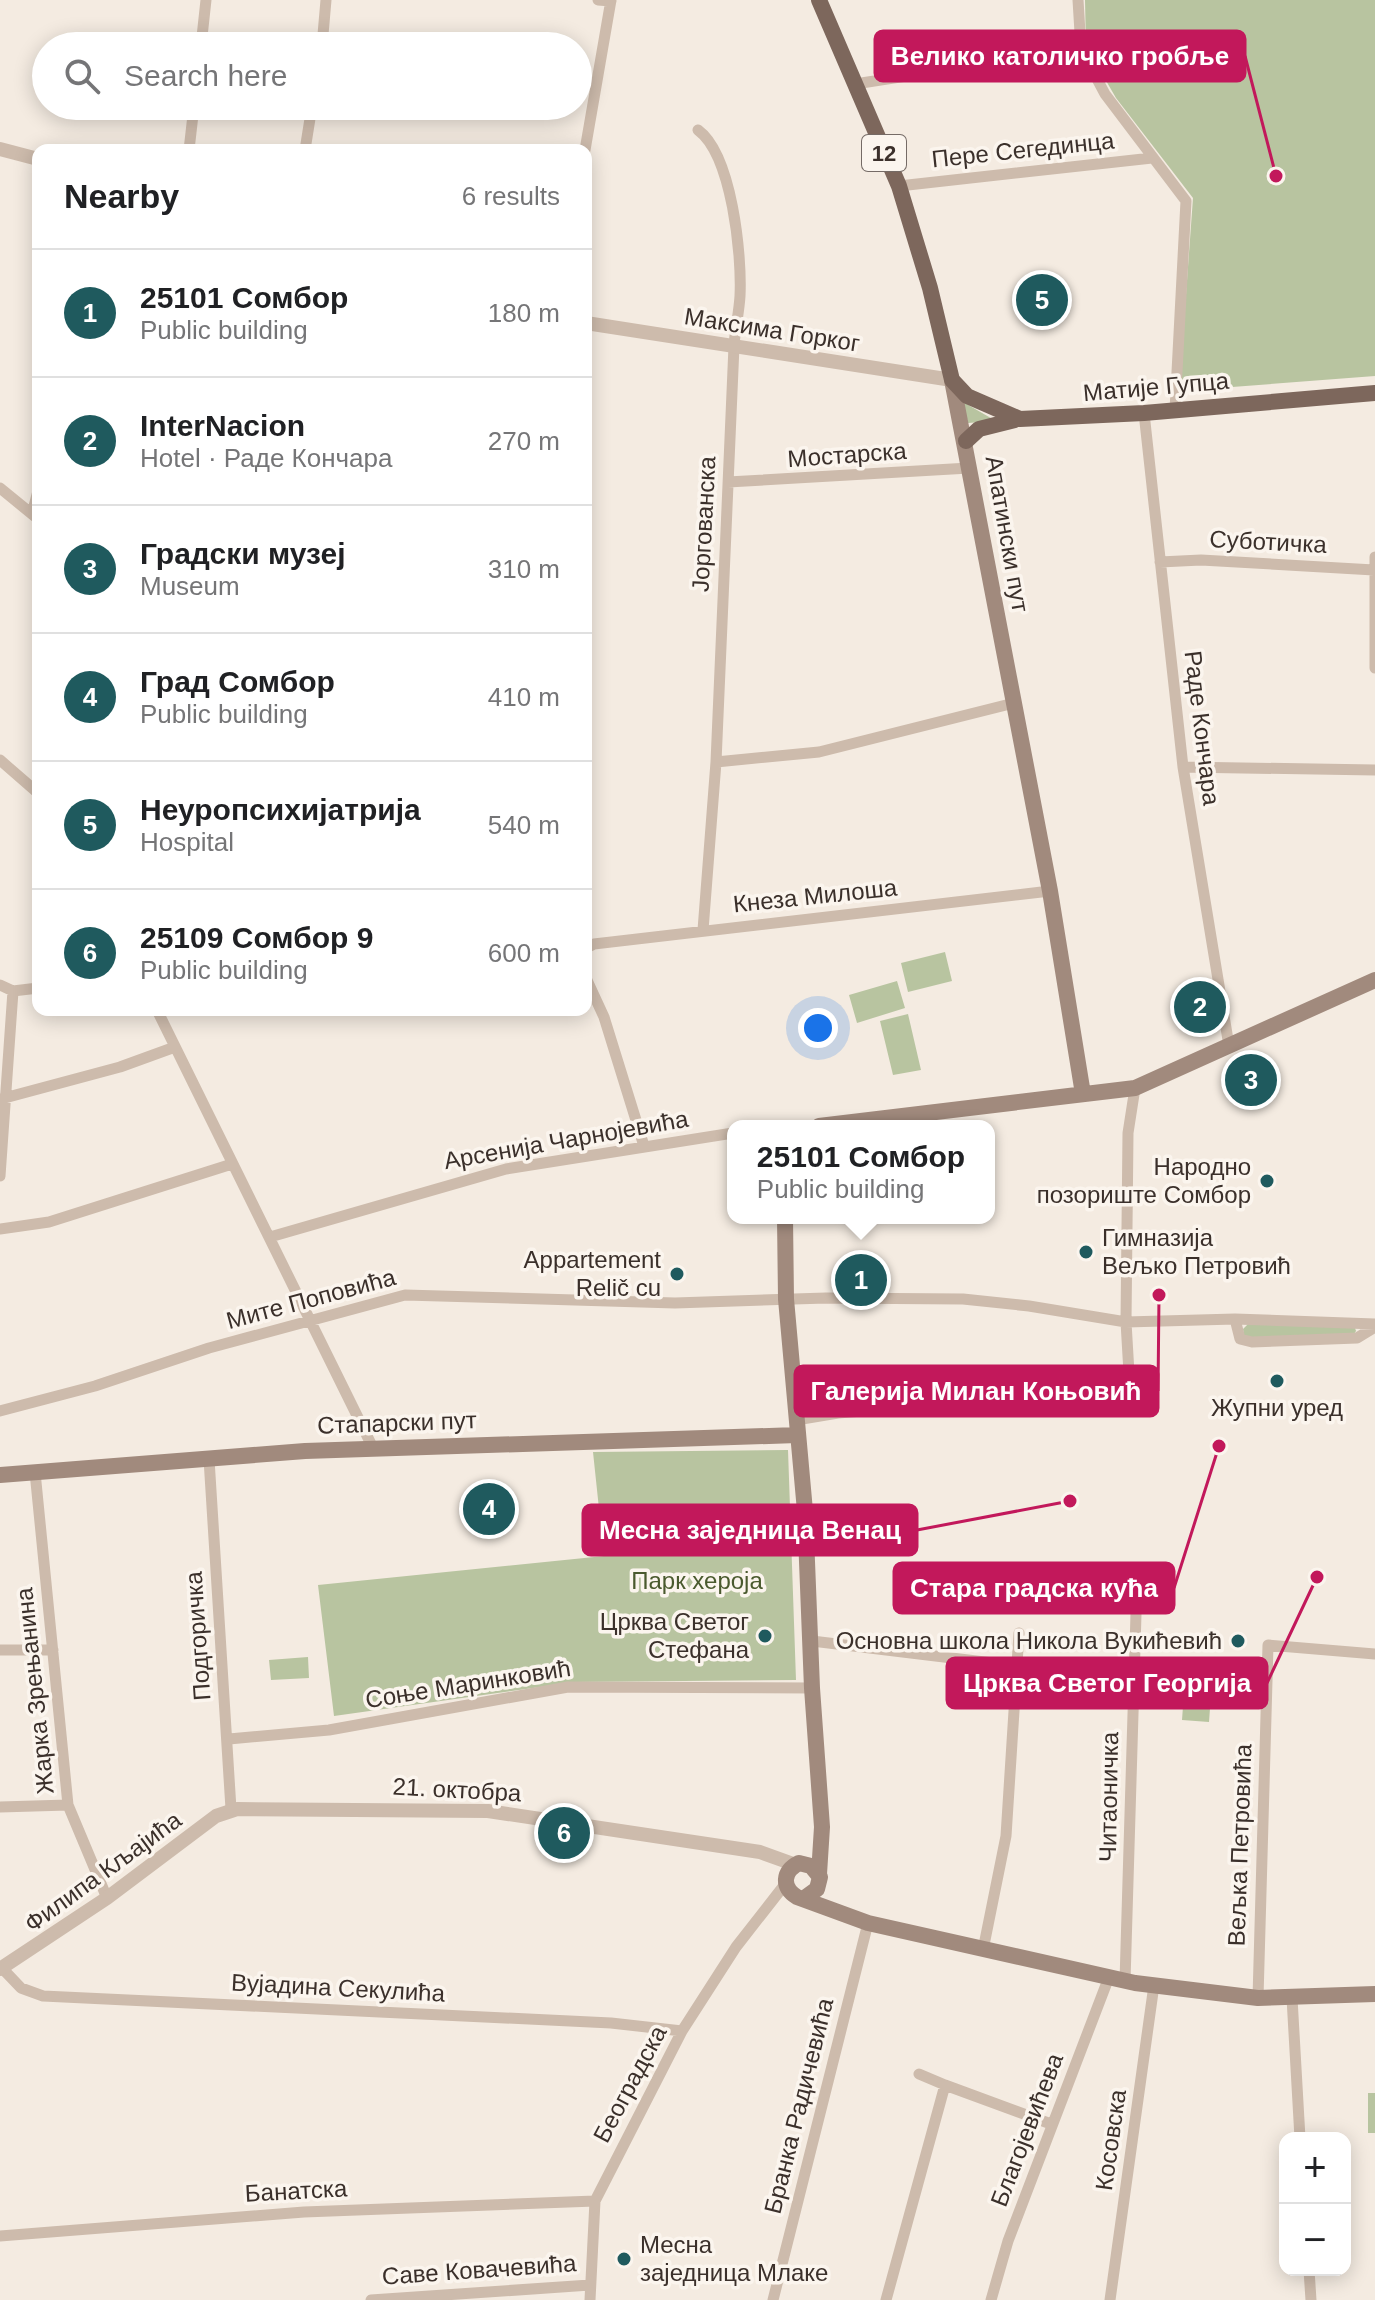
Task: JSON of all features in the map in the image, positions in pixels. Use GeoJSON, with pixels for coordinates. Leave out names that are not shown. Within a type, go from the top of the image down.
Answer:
{"type":"FeatureCollection","features":[{"type":"Feature","properties":{"kind":"main road","name":"Апатински пут"},"geometry":{"type":"LineString","coordinates":[[819,0],[899,186],[930,288],[966,441],[1050,891],[1083,1094]]}},
{"type":"Feature","properties":{"kind":"main road","name":"Матије Гупца"},"geometry":{"type":"LineString","coordinates":[[952,380],[973,400],[1020,419],[1144,413],[1375,393]]}},
{"type":"Feature","properties":{"kind":"main road"},"geometry":{"type":"LineString","coordinates":[[966,441],[979,429],[1020,419]]}},
{"type":"Feature","properties":{"kind":"main road"},"geometry":{"type":"LineString","coordinates":[[879,1120],[1135,1088],[1375,980]]}},
{"type":"Feature","properties":{"kind":"main road"},"geometry":{"type":"LineString","coordinates":[[785,1224],[786,1299],[805,1511],[821,1845],[819,1878],[814,1893],[793,1889]]}},
{"type":"Feature","properties":{"kind":"main road","name":"Стапарски пут"},"geometry":{"type":"LineString","coordinates":[[0,1475],[373,1448],[796,1427]]}},
{"type":"Feature","properties":{"kind":"main road"},"geometry":{"type":"LineString","coordinates":[[793,1889],[798,1864],[821,1845]]}},
{"type":"Feature","properties":{"kind":"main road"},"geometry":{"type":"LineString","coordinates":[[798,1864],[811,1866],[842,1913]]}},
{"type":"Feature","properties":{"kind":"main road"},"geometry":{"type":"LineString","coordinates":[[793,1889],[868,1923],[1117,1979],[1258,1998],[1375,1994]]}},
{"type":"Feature","properties":{"kind":"street"},"geometry":{"type":"LineString","coordinates":[[203,32],[206,0]]}},
{"type":"Feature","properties":{"kind":"street"},"geometry":{"type":"LineString","coordinates":[[323,32],[326,0]]}},
{"type":"Feature","properties":{"kind":"street"},"geometry":{"type":"LineString","coordinates":[[592,110],[611,0],[598,0]]}},
{"type":"Feature","properties":{"kind":"street"},"geometry":{"type":"LineString","coordinates":[[1078,0],[1081,49],[1105,94],[1187,204],[1175,410]]}},
{"type":"Feature","properties":{"kind":"street"},"geometry":{"type":"LineString","coordinates":[[855,84],[1081,49]]}},
{"type":"Feature","properties":{"kind":"street"},"geometry":{"type":"LineString","coordinates":[[190,144],[192,120]]}},
{"type":"Feature","properties":{"kind":"street"},"geometry":{"type":"LineString","coordinates":[[306,144],[310,120]]}},
{"type":"Feature","properties":{"kind":"street"},"geometry":{"type":"LineString","coordinates":[[586,144],[590,120]]}},
{"type":"Feature","properties":{"kind":"street","name":"Јоргованска"},"geometry":{"type":"LineString","coordinates":[[698,130],[714,146],[725,175],[740,295],[734,346],[716,762],[703,930]]}},
{"type":"Feature","properties":{"kind":"street"},"geometry":{"type":"LineString","coordinates":[[0,149],[32,157]]}},
{"type":"Feature","properties":{"kind":"street","name":"Пере Сегединца"},"geometry":{"type":"LineString","coordinates":[[899,186],[1152,158]]}},
{"type":"Feature","properties":{"kind":"street","name":"Максима Горког"},"geometry":{"type":"LineString","coordinates":[[592,324],[952,380]]}},
{"type":"Feature","properties":{"kind":"street","name":"Раде Кончара"},"geometry":{"type":"LineString","coordinates":[[1144,413],[1183,767],[1229,1046]]}},
{"type":"Feature","properties":{"kind":"street","name":"Мостарска"},"geometry":{"type":"LineString","coordinates":[[728,482],[969,468]]}},
{"type":"Feature","properties":{"kind":"street"},"geometry":{"type":"LineString","coordinates":[[0,488],[32,514]]}},
{"type":"Feature","properties":{"kind":"street"},"geometry":{"type":"LineString","coordinates":[[1375,557],[1375,668]]}},
{"type":"Feature","properties":{"kind":"street","name":"Суботичка"},"geometry":{"type":"LineString","coordinates":[[1160,562],[1201,560],[1374,570]]}},
{"type":"Feature","properties":{"kind":"street"},"geometry":{"type":"LineString","coordinates":[[716,762],[785,757],[842,748],[1014,703]]}},
{"type":"Feature","properties":{"kind":"street"},"geometry":{"type":"LineString","coordinates":[[0,760],[32,788]]}},
{"type":"Feature","properties":{"kind":"street"},"geometry":{"type":"LineString","coordinates":[[1183,767],[1375,770]]}},
{"type":"Feature","properties":{"kind":"street","name":"Кнеза Милоша"},"geometry":{"type":"LineString","coordinates":[[592,945],[1050,891]]}},
{"type":"Feature","properties":{"kind":"street"},"geometry":{"type":"LineString","coordinates":[[0,985],[13,991],[32,989]]}},
{"type":"Feature","properties":{"kind":"street"},"geometry":{"type":"LineString","coordinates":[[0,1176],[13,991]]}},
{"type":"Feature","properties":{"kind":"street"},"geometry":{"type":"LineString","coordinates":[[592,991],[604,1017],[644,1146]]}},
{"type":"Feature","properties":{"kind":"street"},"geometry":{"type":"LineString","coordinates":[[160,1016],[373,1448]]}},
{"type":"Feature","properties":{"kind":"street"},"geometry":{"type":"LineString","coordinates":[[4,1099],[120,1067],[175,1047]]}},
{"type":"Feature","properties":{"kind":"street"},"geometry":{"type":"LineString","coordinates":[[796,1427],[838,1413],[1114,1390],[1125,1384],[1129,1373],[1126,1322],[1128,1127],[1135,1088]]}},
{"type":"Feature","properties":{"kind":"street","name":"Арсенија Чарнојевића"},"geometry":{"type":"LineString","coordinates":[[270,1237],[506,1169],[727,1134]]}},
{"type":"Feature","properties":{"kind":"street"},"geometry":{"type":"LineString","coordinates":[[0,1229],[49,1222],[232,1164]]}},
{"type":"Feature","properties":{"kind":"street","name":"Мите Поповића"},"geometry":{"type":"LineString","coordinates":[[0,1411],[405,1295],[675,1303],[786,1299],[963,1299],[1126,1322],[1235,1319],[1375,1326]]}},
{"type":"Feature","properties":{"kind":"street"},"geometry":{"type":"LineString","coordinates":[[1235,1319],[1240,1339],[1252,1342],[1357,1338],[1375,1326]]}},
{"type":"Feature","properties":{"kind":"street","name":"Подгоричка"},"geometry":{"type":"LineString","coordinates":[[209,1459],[231,1809]]}},
{"type":"Feature","properties":{"kind":"street","name":"Жарка Зрењанина"},"geometry":{"type":"LineString","coordinates":[[35,1472],[68,1805],[107,1898]]}},
{"type":"Feature","properties":{"kind":"street","name":"Читаоничка"},"geometry":{"type":"LineString","coordinates":[[1117,1979],[1136,1614]]}},
{"type":"Feature","properties":{"kind":"street"},"geometry":{"type":"LineString","coordinates":[[983,1950],[1006,1836],[1019,1633]]}},
{"type":"Feature","properties":{"kind":"street"},"geometry":{"type":"LineString","coordinates":[[812,1641],[1018,1666]]}},
{"type":"Feature","properties":{"kind":"street","name":"Вељка Петровића"},"geometry":{"type":"LineString","coordinates":[[1258,1998],[1268,1645],[1375,1654]]}},
{"type":"Feature","properties":{"kind":"street"},"geometry":{"type":"LineString","coordinates":[[0,1650],[53,1650]]}},
{"type":"Feature","properties":{"kind":"street","name":"Соње Маринковић"},"geometry":{"type":"LineString","coordinates":[[229,1739],[329,1730],[568,1687],[812,1688]]}},
{"type":"Feature","properties":{"kind":"street"},"geometry":{"type":"LineString","coordinates":[[0,1807],[68,1805]]}},
{"type":"Feature","properties":{"kind":"street","name":"21. октобра"},"geometry":{"type":"LineString","coordinates":[[231,1809],[488,1811],[653,1833],[798,1864]]}},
{"type":"Feature","properties":{"kind":"street","name":"Филипа Кљајића"},"geometry":{"type":"LineString","coordinates":[[1,1969],[107,1898],[216,1816],[231,1809]]}},
{"type":"Feature","properties":{"kind":"street"},"geometry":{"type":"LineString","coordinates":[[772,1856],[793,1889]]}},
{"type":"Feature","properties":{"kind":"street","name":"Београдска"},"geometry":{"type":"LineString","coordinates":[[590,2300],[595,2201],[682,2031],[764,1909],[793,1889]]}},
{"type":"Feature","properties":{"kind":"street","name":"Бранка Радичевића"},"geometry":{"type":"LineString","coordinates":[[773,2300],[868,1923]]}},
{"type":"Feature","properties":{"kind":"street","name":"Вујадина Секулића"},"geometry":{"type":"LineString","coordinates":[[1,1969],[21,1988],[43,1996],[611,2023],[682,2031]]}},
{"type":"Feature","properties":{"kind":"street","name":"Благојевићева"},"geometry":{"type":"LineString","coordinates":[[991,2300],[1008,2241],[1051,2124],[1117,1979]]}},
{"type":"Feature","properties":{"kind":"street","name":"Косовска"},"geometry":{"type":"LineString","coordinates":[[1110,2300],[1154,1985]]}},
{"type":"Feature","properties":{"kind":"street"},"geometry":{"type":"LineString","coordinates":[[1292,1998],[1300,2132]]}},
{"type":"Feature","properties":{"kind":"street"},"geometry":{"type":"LineString","coordinates":[[919,2074],[1051,2124]]}},
{"type":"Feature","properties":{"kind":"street"},"geometry":{"type":"LineString","coordinates":[[886,2300],[945,2085]]}},
{"type":"Feature","properties":{"kind":"street","name":"Банатска"},"geometry":{"type":"LineString","coordinates":[[0,2236],[304,2212],[595,2201]]}},
{"type":"Feature","properties":{"kind":"street"},"geometry":{"type":"LineString","coordinates":[[1309,2276],[1311,2300]]}},
{"type":"Feature","properties":{"kind":"street","name":"Саве Ковачевића"},"geometry":{"type":"LineString","coordinates":[[371,2300],[590,2285]]}},
{"type":"Feature","properties":{"kind":"green space"},"geometry":{"type":"Polygon","coordinates":[[[1085,0],[1375,0],[1375,376],[1179,391],[1193,198],[1116,98],[1086,46],[1085,0]]]}},
{"type":"Feature","properties":{"kind":"green space"},"geometry":{"type":"Polygon","coordinates":[[[963,402],[996,421],[968,423],[963,402]]]}},
{"type":"Feature","properties":{"kind":"green space"},"geometry":{"type":"Polygon","coordinates":[[[945,952],[952,981],[908,992],[901,963],[945,952]]]}},
{"type":"Feature","properties":{"kind":"green space"},"geometry":{"type":"Polygon","coordinates":[[[897,981],[905,1008],[857,1023],[849,995],[897,981]]]}},
{"type":"Feature","properties":{"kind":"green space"},"geometry":{"type":"Polygon","coordinates":[[[908,1014],[921,1070],[893,1075],[880,1021],[908,1014]]]}},
{"type":"Feature","properties":{"kind":"green space"},"geometry":{"type":"Polygon","coordinates":[[[1249,1323],[1355,1328],[1356,1331],[1354,1334],[1251,1340],[1244,1336],[1243,1329],[1249,1323]]]}},
{"type":"Feature","properties":{"kind":"green space","name":"Парк хероја"},"geometry":{"type":"Polygon","coordinates":[[[788,1450],[796,1680],[576,1682],[334,1716],[318,1585],[604,1556],[593,1452],[788,1450]]]}},
{"type":"Feature","properties":{"kind":"green space"},"geometry":{"type":"Polygon","coordinates":[[[308,1657],[309,1678],[271,1680],[269,1660],[308,1657]]]}},
{"type":"Feature","properties":{"kind":"green space"},"geometry":{"type":"Polygon","coordinates":[[[1186,1665],[1213,1667],[1209,1722],[1182,1720],[1186,1665]]]}},
{"type":"Feature","properties":{"kind":"green space"},"geometry":{"type":"Polygon","coordinates":[[[1368,2093],[1375,2093],[1375,2133],[1368,2133],[1368,2093]]]}},
{"type":"Feature","properties":{"kind":"place","name":"Велико католичко гробље"},"geometry":{"type":"Point","coordinates":[1276,176]}},
{"type":"Feature","properties":{"kind":"place","name":"Неуропсихијатрија"},"geometry":{"type":"Point","coordinates":[1042,300]}},
{"type":"Feature","properties":{"kind":"place","name":"InterNacion"},"geometry":{"type":"Point","coordinates":[1200,1007]}},
{"type":"Feature","properties":{"kind":"place","name":"Градски музеј"},"geometry":{"type":"Point","coordinates":[1251,1080]}},
{"type":"Feature","properties":{"kind":"place","name":"Народно позориште Сомбор"},"geometry":{"type":"Point","coordinates":[1267,1181]}},
{"type":"Feature","properties":{"kind":"place","name":"Гимназија Вељко Петровић"},"geometry":{"type":"Point","coordinates":[1086,1252]}},
{"type":"Feature","properties":{"kind":"place","name":"Appartement Relič cu"},"geometry":{"type":"Point","coordinates":[677,1274]}},
{"type":"Feature","properties":{"kind":"place","name":"25101 Сомбор"},"geometry":{"type":"Point","coordinates":[861,1280]}},
{"type":"Feature","properties":{"kind":"place","name":"Галерија Милан Коњовић"},"geometry":{"type":"Point","coordinates":[1159,1295]}},
{"type":"Feature","properties":{"kind":"place","name":"Жупни уред"},"geometry":{"type":"Point","coordinates":[1277,1381]}},
{"type":"Feature","properties":{"kind":"place","name":"Стара градска кућа"},"geometry":{"type":"Point","coordinates":[1219,1446]}},
{"type":"Feature","properties":{"kind":"place","name":"Месна заједница Венац"},"geometry":{"type":"Point","coordinates":[1070,1501]}},
{"type":"Feature","properties":{"kind":"place","name":"Град Сомбор"},"geometry":{"type":"Point","coordinates":[489,1509]}},
{"type":"Feature","properties":{"kind":"place","name":"Црква Светог Георгија"},"geometry":{"type":"Point","coordinates":[1317,1577]}},
{"type":"Feature","properties":{"kind":"place","name":"Црква Светог Стефана"},"geometry":{"type":"Point","coordinates":[765,1636]}},
{"type":"Feature","properties":{"kind":"place","name":"Основна школа Никола Вукићевић"},"geometry":{"type":"Point","coordinates":[1238,1641]}},
{"type":"Feature","properties":{"kind":"place","name":"25109 Сомбор 9"},"geometry":{"type":"Point","coordinates":[564,1833]}},
{"type":"Feature","properties":{"kind":"place","name":"Месна заједница Млаке"},"geometry":{"type":"Point","coordinates":[624,2259]}}]}
